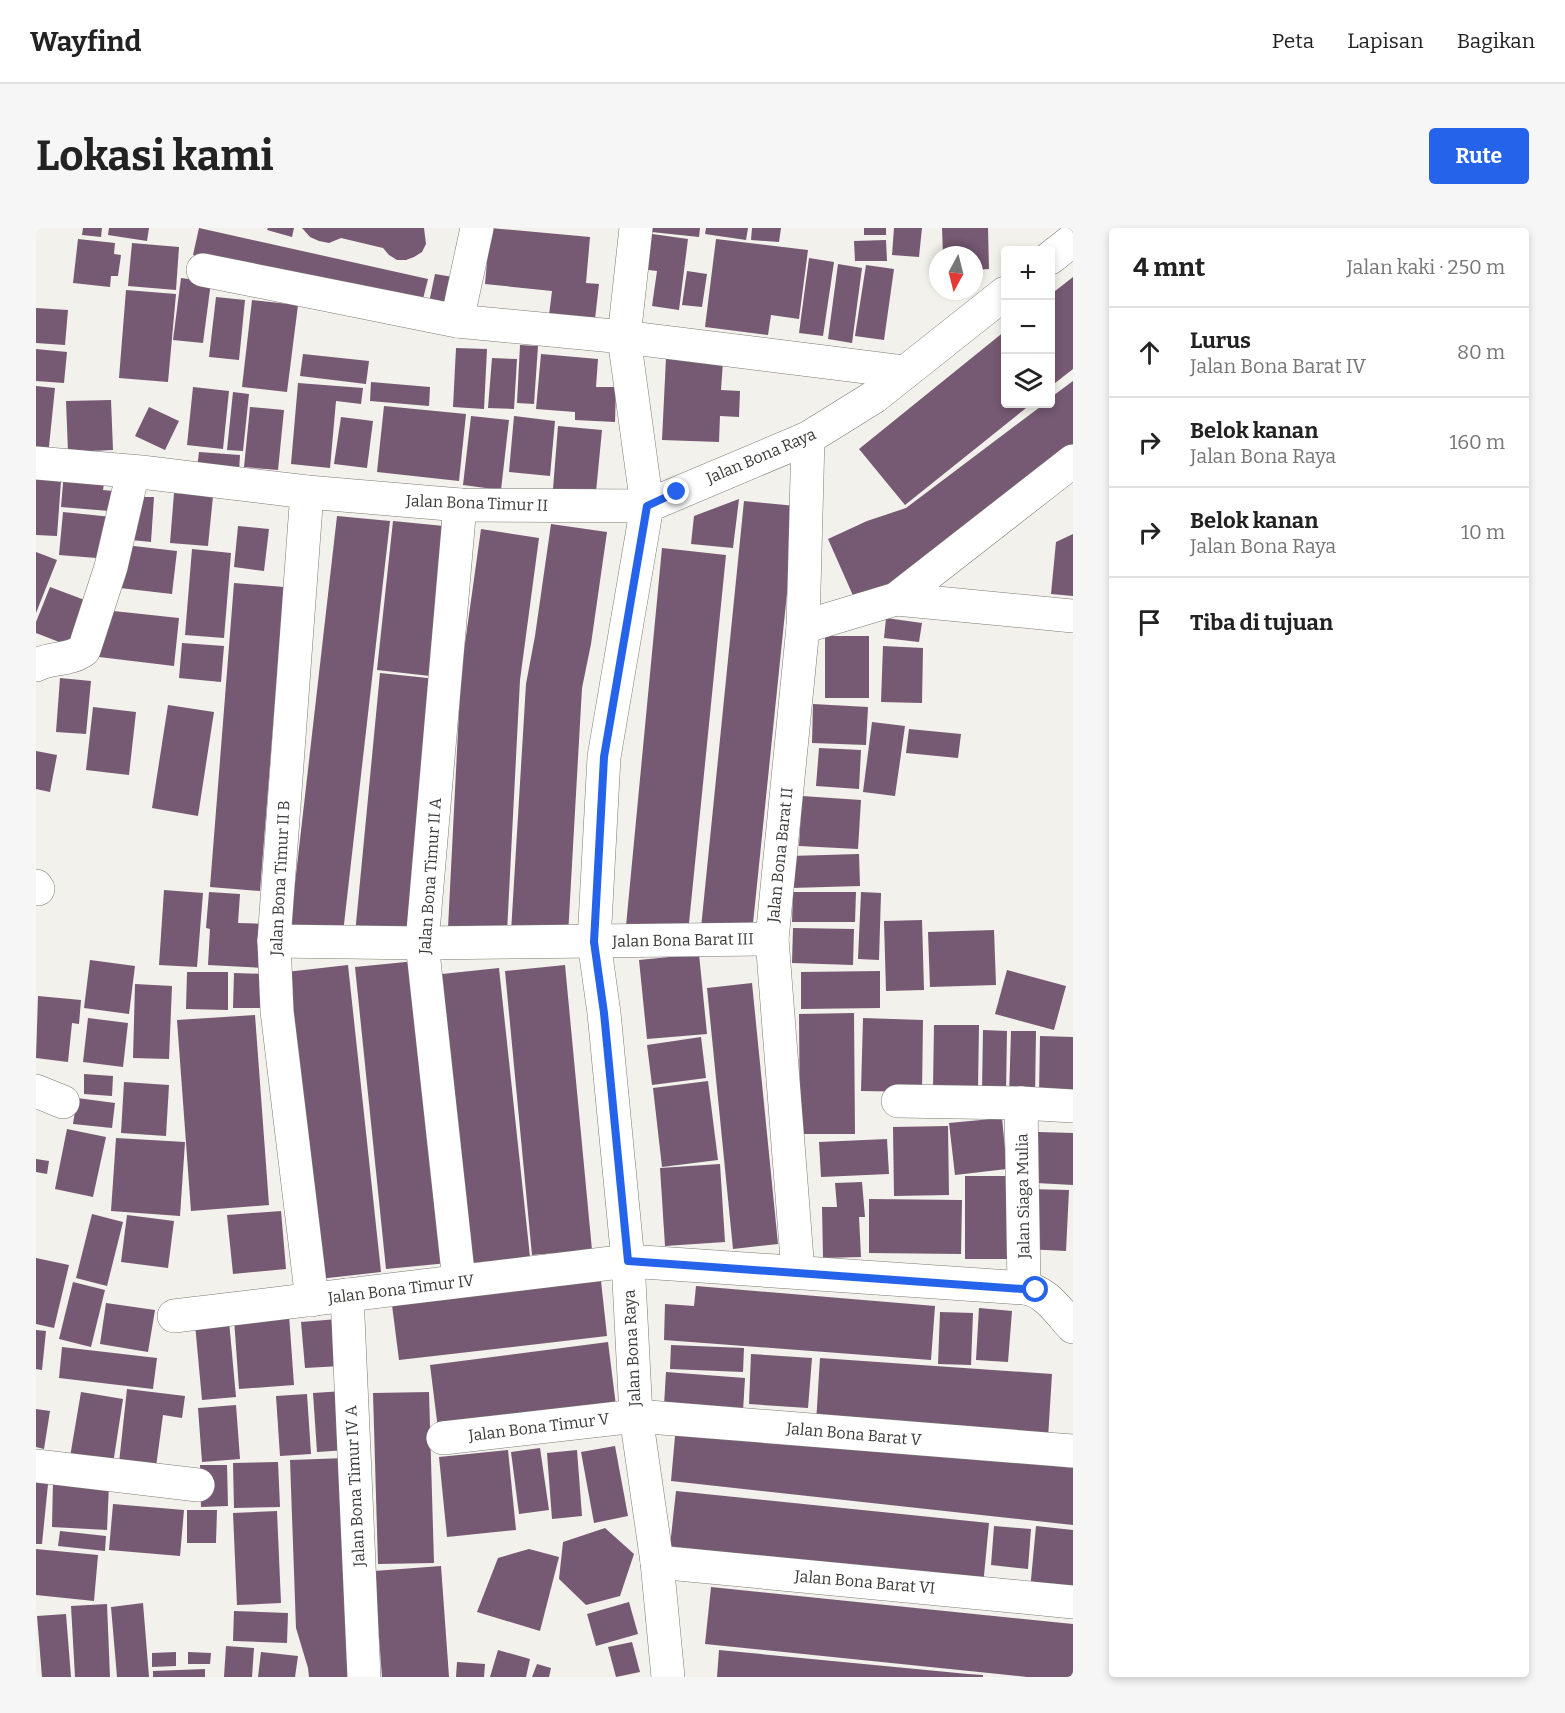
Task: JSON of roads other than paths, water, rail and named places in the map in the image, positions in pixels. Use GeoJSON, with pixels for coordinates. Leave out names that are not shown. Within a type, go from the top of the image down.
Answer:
{"type":"FeatureCollection","features":[{"type":"Feature","properties":{"kind":"street"},"geometry":{"type":"LineString","coordinates":[[457,321],[477,228]]}},
{"type":"Feature","properties":{"kind":"street"},"geometry":{"type":"LineString","coordinates":[[636,228],[624,337],[647,506]]}},
{"type":"Feature","properties":{"kind":"street"},"geometry":{"type":"LineString","coordinates":[[1055,254],[1073,240]]}},
{"type":"Feature","properties":{"kind":"street"},"geometry":{"type":"LineString","coordinates":[[203,270],[457,321],[624,337],[904,372]]}},
{"type":"Feature","properties":{"kind":"street","name":"Jalan Bona Raya"},"geometry":{"type":"LineString","coordinates":[[668,1677],[657,1562],[636,1416],[628,1261],[604,1013],[594,942],[604,757],[647,506],[808,438],[874,397],[1001,296]]}},
{"type":"Feature","properties":{"kind":"street","name":"Jalan Bona Barat II"},"geometry":{"type":"LineString","coordinates":[[798,1272],[772,939],[803,627],[808,438]]}},
{"type":"Feature","properties":{"kind":"street"},"geometry":{"type":"LineString","coordinates":[[803,627],[896,599],[1073,461]]}},
{"type":"Feature","properties":{"kind":"street","name":"Jalan Bona Timur II"},"geometry":{"type":"LineString","coordinates":[[36,463],[308,492],[460,505],[647,506]]}},
{"type":"Feature","properties":{"kind":"street"},"geometry":{"type":"LineString","coordinates":[[36,665],[69,658],[84,650],[111,567],[133,472]]}},
{"type":"Feature","properties":{"kind":"street","name":"Jalan Bona Timur II B"},"geometry":{"type":"LineString","coordinates":[[308,492],[274,941],[277,1011],[312,1300]]}},
{"type":"Feature","properties":{"kind":"street","name":"Jalan Bona Timur II A"},"geometry":{"type":"LineString","coordinates":[[459,1281],[422,944],[460,505]]}},
{"type":"Feature","properties":{"kind":"street"},"geometry":{"type":"LineString","coordinates":[[896,599],[1073,616]]}},
{"type":"Feature","properties":{"kind":"street","name":"Jalan Bona Barat III"},"geometry":{"type":"LineString","coordinates":[[274,941],[422,944],[772,939]]}},
{"type":"Feature","properties":{"kind":"street"},"geometry":{"type":"LineString","coordinates":[[898,1101],[1021,1103],[1073,1107]]}},
{"type":"Feature","properties":{"kind":"street","name":"Jalan Siaga Mulia"},"geometry":{"type":"LineString","coordinates":[[1021,1103],[1024,1288]]}},
{"type":"Feature","properties":{"kind":"street","name":"Jalan Bona Timur IV"},"geometry":{"type":"LineString","coordinates":[[174,1316],[628,1261],[1024,1288]]}},
{"type":"Feature","properties":{"kind":"street"},"geometry":{"type":"LineString","coordinates":[[1024,1288],[1036,1290],[1045,1296],[1073,1327]]}},
{"type":"Feature","properties":{"kind":"street","name":"Jalan Bona Timur IV A"},"geometry":{"type":"LineString","coordinates":[[347,1295],[364,1677]]}},
{"type":"Feature","properties":{"kind":"street","name":"Jalan Bona Timur V"},"geometry":{"type":"LineString","coordinates":[[443,1438],[636,1416]]}},
{"type":"Feature","properties":{"kind":"street","name":"Jalan Bona Barat V"},"geometry":{"type":"LineString","coordinates":[[636,1416],[1073,1451]]}},
{"type":"Feature","properties":{"kind":"street"},"geometry":{"type":"LineString","coordinates":[[36,1466],[198,1485]]}},
{"type":"Feature","properties":{"kind":"street","name":"Jalan Bona Barat VI"},"geometry":{"type":"LineString","coordinates":[[657,1562],[1073,1602]]}}]}
